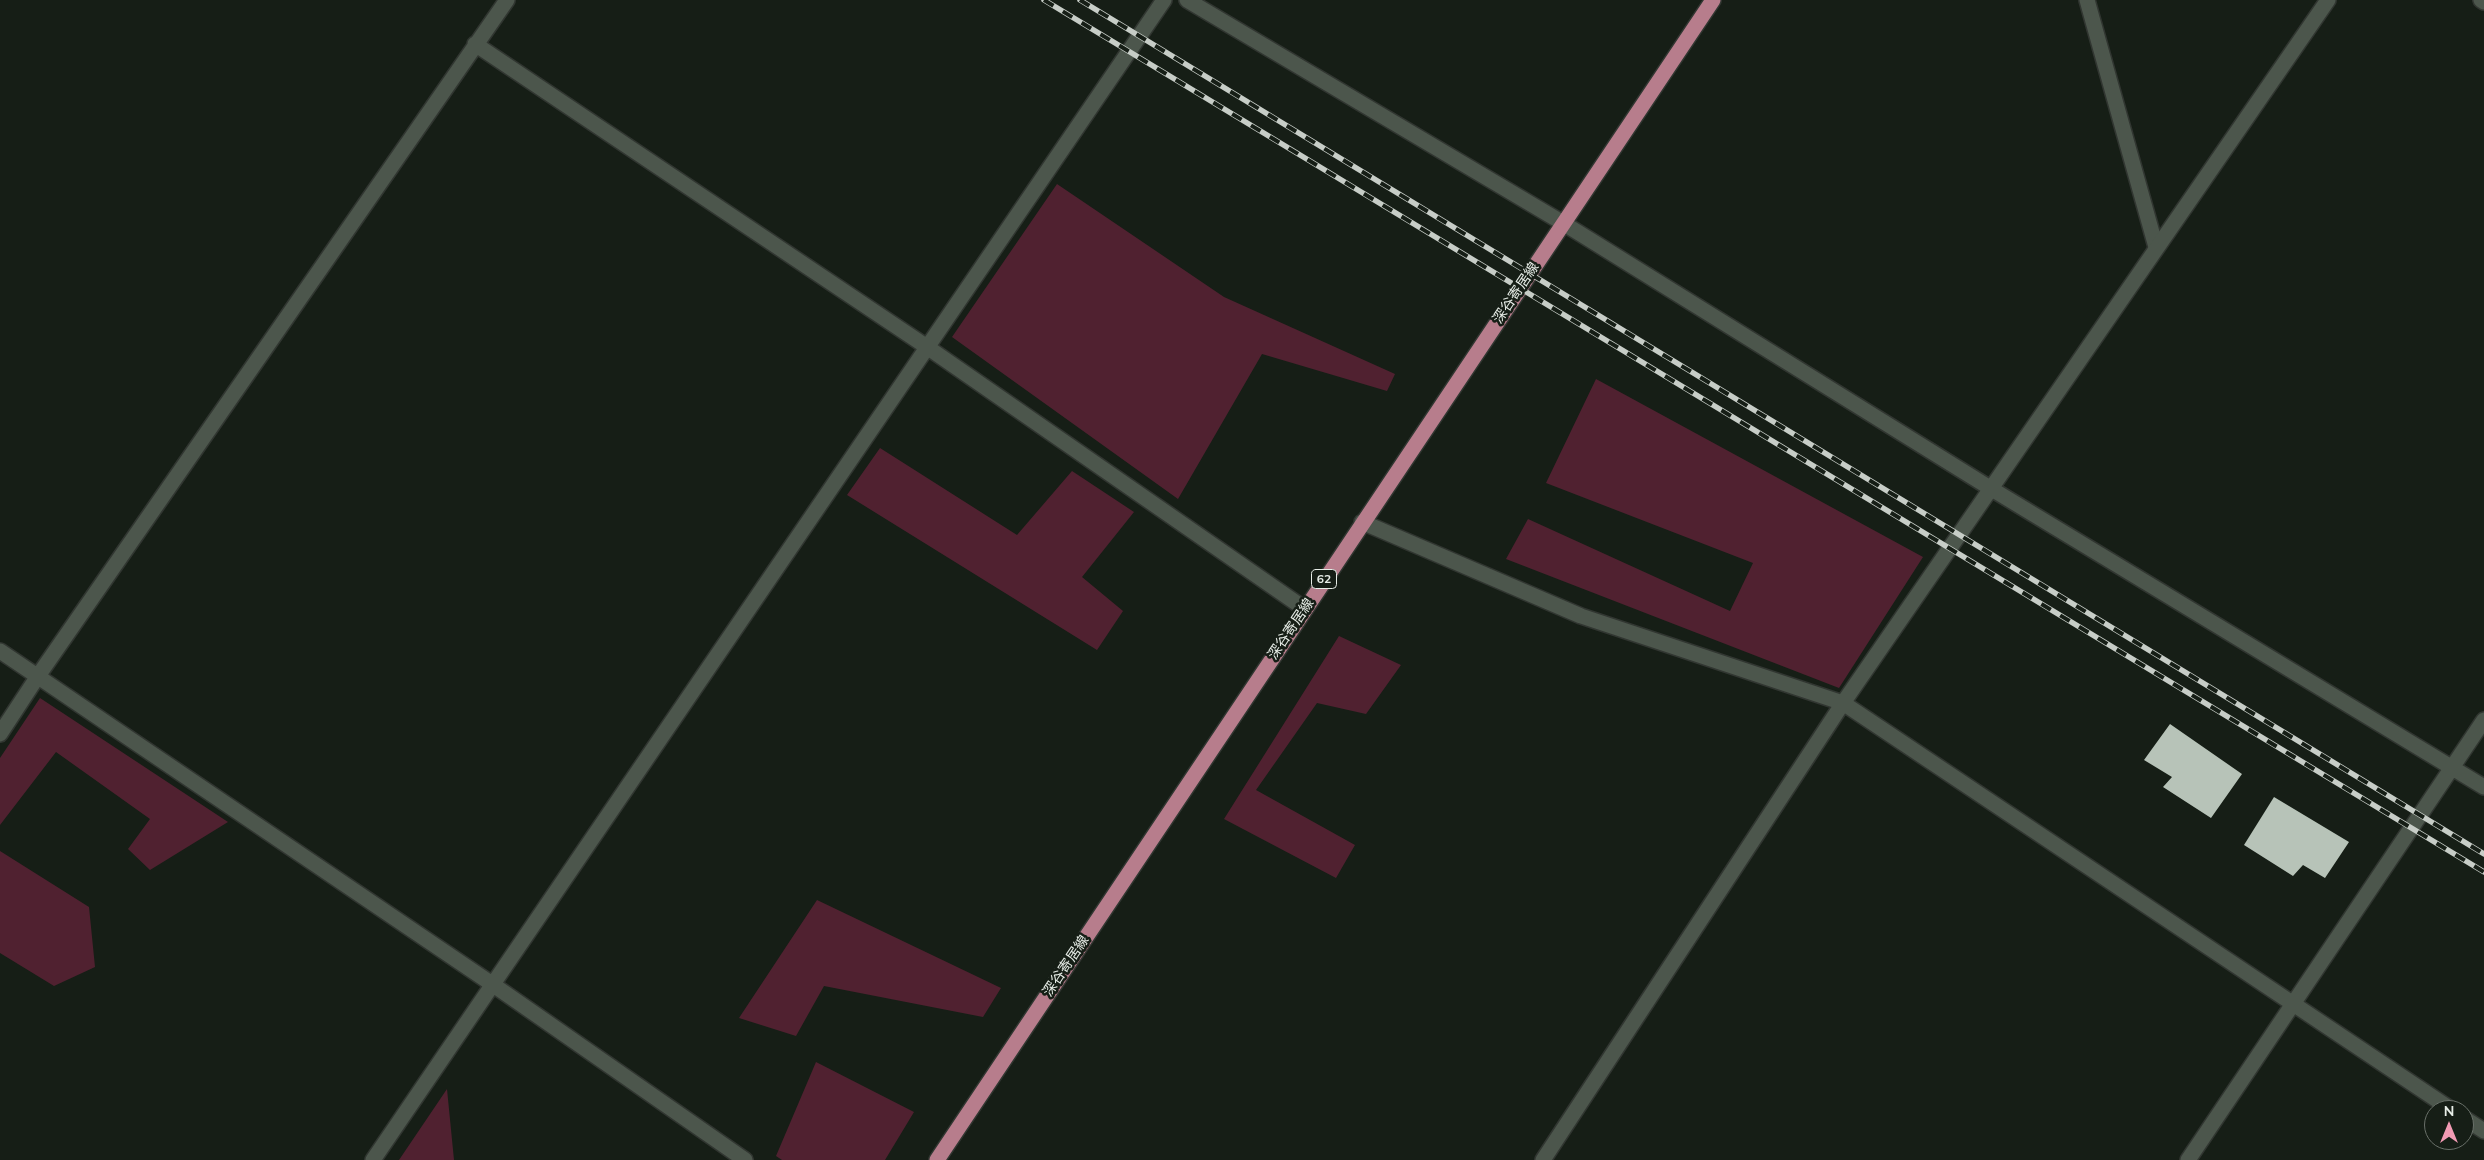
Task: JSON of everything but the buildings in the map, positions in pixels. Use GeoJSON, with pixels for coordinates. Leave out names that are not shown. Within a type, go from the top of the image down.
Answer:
{"type":"FeatureCollection","features":[{"type":"Feature","properties":{"kind":"main road","name":"深谷寄居線"},"geometry":{"type":"LineString","coordinates":[[937,1160],[1713,0]]}},
{"type":"Feature","properties":{"kind":"street"},"geometry":{"type":"LineString","coordinates":[[0,734],[38,676],[507,0]]}},
{"type":"Feature","properties":{"kind":"street"},"geometry":{"type":"LineString","coordinates":[[373,1160],[1164,0]]}},
{"type":"Feature","properties":{"kind":"street"},"geometry":{"type":"LineString","coordinates":[[1187,0],[1563,223],[1990,488],[2484,788]]}},
{"type":"Feature","properties":{"kind":"street"},"geometry":{"type":"LineString","coordinates":[[2087,0],[2156,247]]}},
{"type":"Feature","properties":{"kind":"street"},"geometry":{"type":"LineString","coordinates":[[1543,1160],[1843,703],[2328,0]]}},
{"type":"Feature","properties":{"kind":"street"},"geometry":{"type":"LineString","coordinates":[[476,44],[927,347],[1305,609]]}},
{"type":"Feature","properties":{"kind":"street"},"geometry":{"type":"LineString","coordinates":[[1362,522],[1581,616],[1843,703],[2294,1002],[2437,1100]]}},
{"type":"Feature","properties":{"kind":"street"},"geometry":{"type":"LineString","coordinates":[[0,651],[492,984],[745,1160]]}},
{"type":"Feature","properties":{"kind":"street"},"geometry":{"type":"LineString","coordinates":[[2188,1160],[2484,720]]}},
{"type":"Feature","properties":{"kind":"shaded area"},"geometry":{"type":"Polygon","coordinates":[[[1057,184],[1224,297],[1395,374],[1387,391],[1262,354],[1178,499],[952,337],[1057,184]]]}},
{"type":"Feature","properties":{"kind":"shaded area"},"geometry":{"type":"Polygon","coordinates":[[[1596,379],[1923,557],[1839,688],[1506,559],[1528,519],[1730,611],[1753,563],[1546,483],[1596,379]]]}},
{"type":"Feature","properties":{"kind":"shaded area"},"geometry":{"type":"Polygon","coordinates":[[[880,448],[1017,535],[1072,471],[1134,512],[1082,577],[1123,611],[1097,650],[847,495],[880,448]]]}},
{"type":"Feature","properties":{"kind":"shaded area"},"geometry":{"type":"Polygon","coordinates":[[[1339,636],[1401,665],[1366,714],[1317,703],[1256,790],[1355,845],[1336,878],[1224,819],[1339,636]]]}},
{"type":"Feature","properties":{"kind":"shaded area"},"geometry":{"type":"Polygon","coordinates":[[[40,698],[228,822],[150,870],[128,849],[150,819],[56,752],[0,825],[0,758],[40,698]]]}},
{"type":"Feature","properties":{"kind":"shaded area"},"geometry":{"type":"Polygon","coordinates":[[[0,851],[89,907],[95,967],[54,986],[0,953],[0,851]]]}},
{"type":"Feature","properties":{"kind":"shaded area"},"geometry":{"type":"Polygon","coordinates":[[[817,900],[1001,988],[983,1017],[824,986],[796,1036],[739,1018],[817,900]]]}},
{"type":"Feature","properties":{"kind":"shaded area"},"geometry":{"type":"Polygon","coordinates":[[[816,1062],[914,1112],[885,1160],[782,1160],[776,1156],[816,1062]]]}},
{"type":"Feature","properties":{"kind":"shaded area"},"geometry":{"type":"Polygon","coordinates":[[[447,1089],[454,1160],[399,1160],[447,1089]]]}},
{"type":"Feature","properties":{"kind":"railway"},"geometry":{"type":"LineString","coordinates":[[1044,0],[2484,872]]}},
{"type":"Feature","properties":{"kind":"railway"},"geometry":{"type":"LineString","coordinates":[[1080,0],[2484,854]]}}]}
